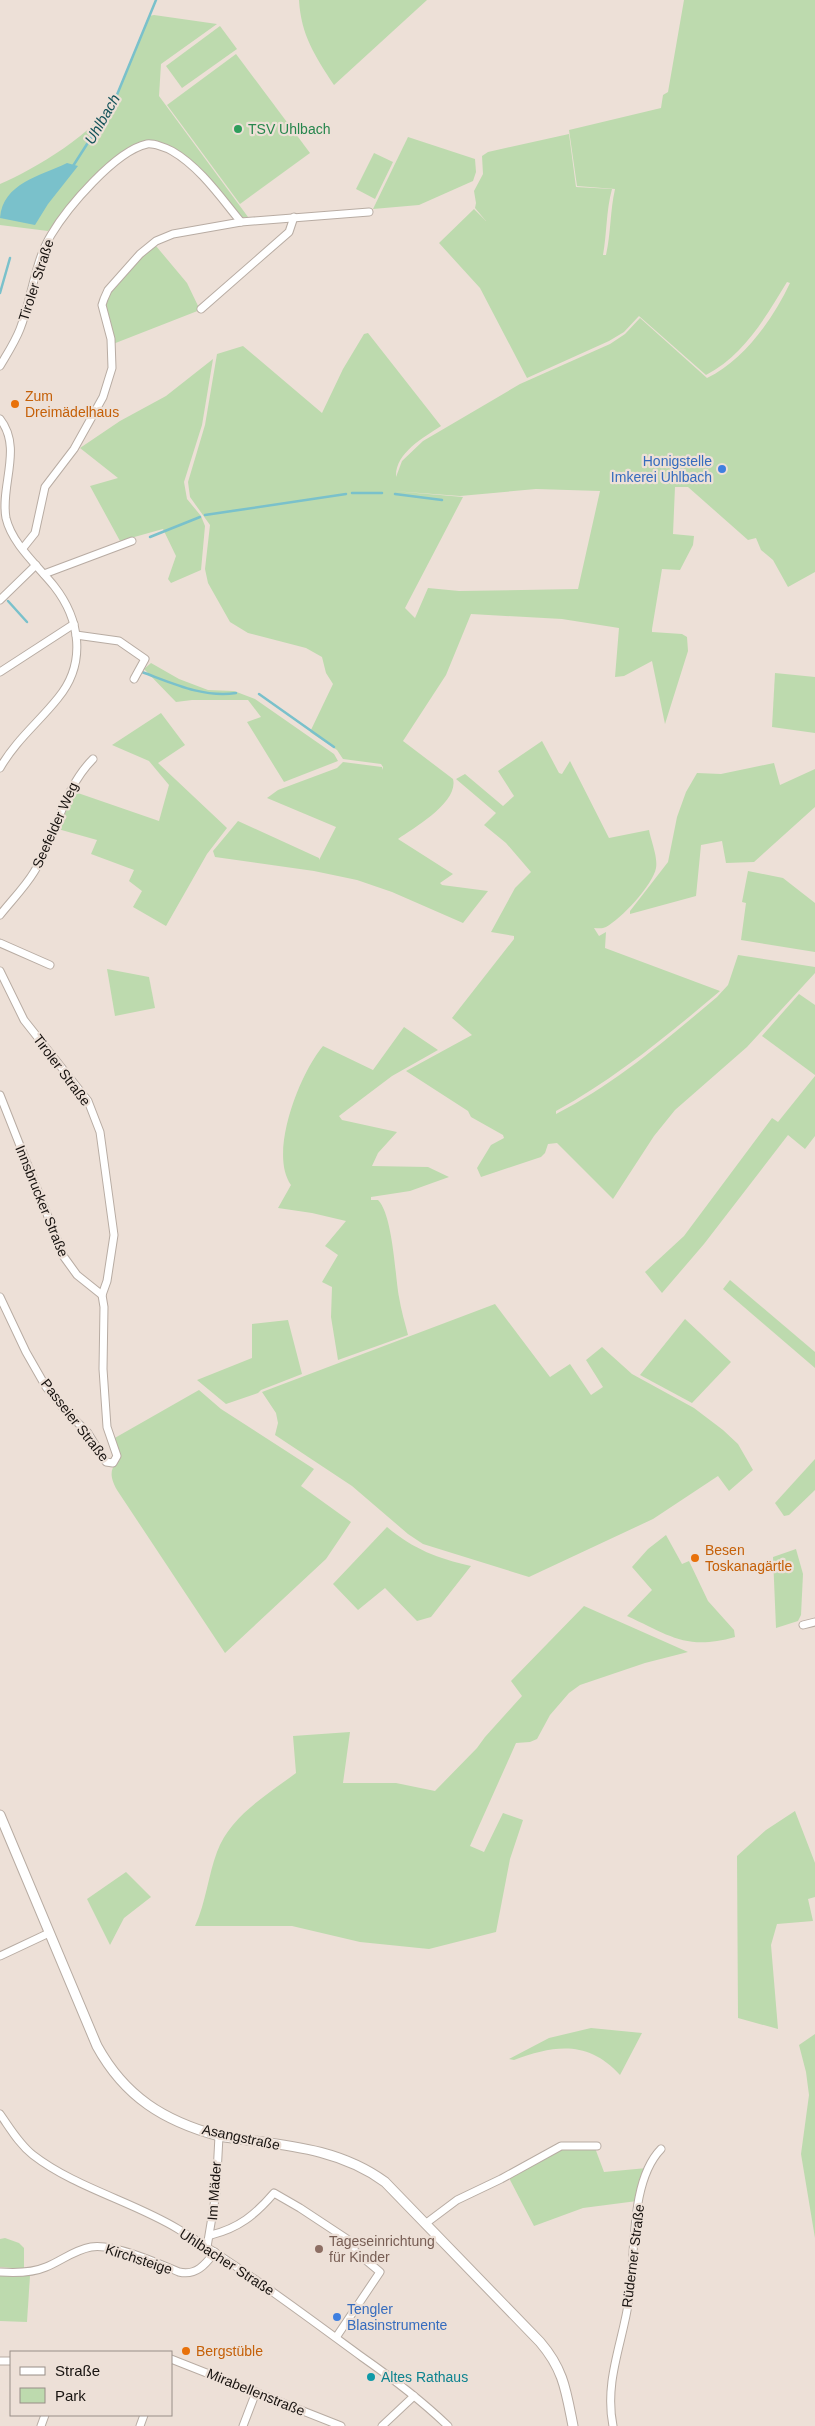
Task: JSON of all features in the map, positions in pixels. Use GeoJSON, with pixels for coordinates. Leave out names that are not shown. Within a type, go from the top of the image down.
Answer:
{"type":"FeatureCollection","features":[{"type":"Feature","properties":{"kind":"street","name":"Tiroler Straße"},"geometry":{"type":"LineString","coordinates":[[0,366],[20,330],[44,249],[51,234],[93,183],[118,160],[148,144],[171,150],[188,163],[241,222]]}},
{"type":"Feature","properties":{"kind":"street"},"geometry":{"type":"LineString","coordinates":[[23,548],[35,533],[45,487],[74,449],[103,397],[112,368],[111,339],[102,306],[108,290],[140,254],[156,241],[173,234],[241,222],[369,212]]}},
{"type":"Feature","properties":{"kind":"street"},"geometry":{"type":"LineString","coordinates":[[201,309],[289,232],[294,218]]}},
{"type":"Feature","properties":{"kind":"street"},"geometry":{"type":"LineString","coordinates":[[0,419],[7,429],[10,442],[6,514],[10,527],[23,548],[64,600],[74,624],[76,635],[76,657],[65,689],[21,737],[0,768]]}},
{"type":"Feature","properties":{"kind":"street"},"geometry":{"type":"LineString","coordinates":[[44,574],[132,541]]}},
{"type":"Feature","properties":{"kind":"street"},"geometry":{"type":"LineString","coordinates":[[0,600],[36,565]]}},
{"type":"Feature","properties":{"kind":"street"},"geometry":{"type":"LineString","coordinates":[[0,672],[74,624]]}},
{"type":"Feature","properties":{"kind":"street"},"geometry":{"type":"LineString","coordinates":[[76,635],[118,641],[145,659],[134,679]]}},
{"type":"Feature","properties":{"kind":"street","name":"Seefelder Weg"},"geometry":{"type":"LineString","coordinates":[[0,915],[34,872],[79,772],[93,759]]}},
{"type":"Feature","properties":{"kind":"street"},"geometry":{"type":"LineString","coordinates":[[0,943],[50,965]]}},
{"type":"Feature","properties":{"kind":"street","name":"Tiroler Straße"},"geometry":{"type":"LineString","coordinates":[[0,971],[24,1020],[79,1088],[93,1113],[102,1146],[114,1234]]}},
{"type":"Feature","properties":{"kind":"street","name":"Innsbrucker Straße"},"geometry":{"type":"LineString","coordinates":[[0,1095],[64,1257],[77,1275],[102,1295]]}},
{"type":"Feature","properties":{"kind":"street","name":"Passeier Straße"},"geometry":{"type":"LineString","coordinates":[[0,1297],[26,1352],[46,1387],[62,1408],[86,1431],[106,1462],[110,1464],[117,1456],[108,1430],[105,1404],[102,1347],[104,1304],[102,1295],[107,1281],[114,1234]]}},
{"type":"Feature","properties":{"kind":"street"},"geometry":{"type":"LineString","coordinates":[[803,1625],[815,1622]]}},
{"type":"Feature","properties":{"kind":"street","name":"Asangstraße"},"geometry":{"type":"LineString","coordinates":[[0,1815],[97,2046],[120,2080],[136,2096],[161,2113],[185,2124],[219,2136],[322,2152],[348,2160],[385,2182],[540,2342],[555,2360],[562,2373],[573,2426]]}},
{"type":"Feature","properties":{"kind":"street"},"geometry":{"type":"LineString","coordinates":[[0,1956],[49,1933]]}},
{"type":"Feature","properties":{"kind":"street","name":"Uhlbacher Straße"},"geometry":{"type":"LineString","coordinates":[[0,2114],[16,2138],[38,2158],[176,2228],[215,2252],[337,2336],[414,2396],[448,2426]]}},
{"type":"Feature","properties":{"kind":"street","name":"Im Mäder"},"geometry":{"type":"LineString","coordinates":[[207,2247],[216,2193],[219,2136]]}},
{"type":"Feature","properties":{"kind":"street"},"geometry":{"type":"LineString","coordinates":[[425,2224],[457,2200],[507,2176],[561,2146],[597,2146]]}},
{"type":"Feature","properties":{"kind":"street","name":"Rüderner Straße"},"geometry":{"type":"LineString","coordinates":[[613,2426],[611,2408],[612,2375],[629,2299],[638,2204],[649,2169],[661,2149]]}},
{"type":"Feature","properties":{"kind":"street"},"geometry":{"type":"LineString","coordinates":[[210,2234],[226,2231],[246,2221],[274,2194],[300,2208],[350,2241],[354,2251],[380,2272],[337,2336]]}},
{"type":"Feature","properties":{"kind":"street","name":"Kirchsteige"},"geometry":{"type":"LineString","coordinates":[[0,2272],[27,2272],[44,2268],[76,2251],[101,2246],[117,2249],[179,2272],[190,2273],[205,2265],[215,2252]]}},
{"type":"Feature","properties":{"kind":"street","name":"Mirabellenstraße"},"geometry":{"type":"LineString","coordinates":[[172,2359],[341,2426]]}},
{"type":"Feature","properties":{"kind":"street"},"geometry":{"type":"LineString","coordinates":[[242,2426],[256,2392]]}},
{"type":"Feature","properties":{"kind":"street"},"geometry":{"type":"LineString","coordinates":[[382,2426],[414,2396]]}},
{"type":"Feature","properties":{"kind":"green space"},"geometry":{"type":"Polygon","coordinates":[[[299,0],[427,0],[334,85],[310,45],[300,13],[299,0]]]}},
{"type":"Feature","properties":{"kind":"green space"},"geometry":{"type":"Polygon","coordinates":[[[684,0],[815,0],[815,572],[788,587],[773,560],[761,550],[756,538],[748,540],[688,487],[675,487],[673,534],[694,536],[693,545],[680,570],[662,569],[652,629],[652,632],[682,634],[687,637],[688,651],[665,724],[652,661],[624,676],[615,677],[619,628],[562,619],[471,614],[446,675],[403,741],[453,779],[453,788],[449,797],[434,814],[398,839],[453,874],[440,883],[442,885],[488,891],[463,923],[392,892],[357,880],[314,871],[215,857],[213,851],[238,821],[319,858],[319,860],[336,827],[267,798],[278,790],[337,768],[343,762],[382,767],[382,770],[383,767],[381,764],[343,759],[337,750],[310,732],[333,684],[326,673],[322,657],[306,648],[248,633],[230,622],[208,583],[205,569],[210,525],[190,497],[188,482],[205,425],[217,354],[243,346],[322,413],[343,369],[364,334],[368,333],[441,426],[405,453],[397,468],[396,477],[402,461],[423,441],[520,384],[610,344],[625,334],[640,318],[707,378],[733,361],[745,350],[766,324],[790,283],[787,282],[762,322],[743,346],[732,357],[706,375],[639,316],[624,332],[609,341],[527,378],[480,288],[439,243],[474,209],[486,221],[475,208],[474,191],[483,174],[482,156],[488,152],[569,134],[576,187],[612,189],[603,255],[606,255],[615,189],[577,186],[569,130],[661,108],[663,95],[668,92],[684,0]],[[536,489],[460,496],[393,491],[463,497],[405,608],[415,618],[428,588],[459,591],[578,589],[600,491],[536,489]]]}},
{"type":"Feature","properties":{"kind":"green space"},"geometry":{"type":"Polygon","coordinates":[[[154,15],[217,24],[161,64],[159,96],[248,217],[240,218],[190,161],[173,147],[148,140],[108,169],[48,231],[0,225],[0,184],[30,169],[64,148],[94,124],[106,111],[120,88],[149,16],[154,15]]]}},
{"type":"Feature","properties":{"kind":"green space"},"geometry":{"type":"Polygon","coordinates":[[[220,26],[237,49],[182,88],[166,66],[220,26]]]}},
{"type":"Feature","properties":{"kind":"green space","name":"TSV Uhlbach"},"geometry":{"type":"Polygon","coordinates":[[[236,54],[310,153],[240,204],[167,105],[236,54]]]}},
{"type":"Feature","properties":{"kind":"green space"},"geometry":{"type":"Polygon","coordinates":[[[408,137],[475,159],[476,172],[473,181],[419,205],[373,209],[408,137]]]}},
{"type":"Feature","properties":{"kind":"green space"},"geometry":{"type":"Polygon","coordinates":[[[374,153],[393,162],[375,199],[356,189],[374,153]]]}},
{"type":"Feature","properties":{"kind":"green space"},"geometry":{"type":"Polygon","coordinates":[[[156,246],[187,283],[200,310],[113,344],[106,314],[105,305],[107,297],[118,280],[156,246]]]}},
{"type":"Feature","properties":{"kind":"green space"},"geometry":{"type":"Polygon","coordinates":[[[213,359],[202,425],[184,482],[187,499],[201,516],[205,526],[201,570],[171,583],[168,579],[176,556],[163,529],[120,541],[90,486],[118,478],[80,448],[120,421],[166,396],[213,359]]]}},
{"type":"Feature","properties":{"kind":"green space"},"geometry":{"type":"Polygon","coordinates":[[[151,663],[179,679],[208,690],[234,691],[255,699],[334,754],[338,761],[284,782],[247,722],[261,717],[248,700],[192,700],[176,702],[144,669],[151,663]]]}},
{"type":"Feature","properties":{"kind":"green space"},"geometry":{"type":"Polygon","coordinates":[[[775,673],[815,677],[815,733],[772,727],[775,673]]]}},
{"type":"Feature","properties":{"kind":"green space"},"geometry":{"type":"Polygon","coordinates":[[[161,713],[185,745],[158,763],[227,828],[207,854],[166,926],[133,907],[142,891],[129,881],[134,870],[91,854],[97,840],[58,829],[75,792],[159,821],[169,785],[149,761],[112,745],[161,713]]]}},
{"type":"Feature","properties":{"kind":"green space"},"geometry":{"type":"Polygon","coordinates":[[[542,741],[559,773],[562,774],[570,761],[609,838],[649,830],[656,859],[654,875],[636,901],[620,917],[606,927],[594,928],[599,936],[606,932],[605,948],[720,991],[621,1070],[556,1111],[556,1114],[620,1075],[660,1045],[717,997],[728,985],[738,955],[815,967],[815,973],[747,1047],[675,1110],[654,1136],[613,1199],[557,1143],[548,1144],[545,1153],[541,1157],[481,1177],[477,1168],[491,1145],[504,1138],[503,1135],[471,1117],[468,1111],[406,1071],[472,1035],[452,1018],[514,939],[514,936],[491,932],[515,888],[531,872],[506,843],[484,825],[496,813],[456,779],[465,774],[503,806],[514,796],[498,771],[542,741]]]}},
{"type":"Feature","properties":{"kind":"green space"},"geometry":{"type":"Polygon","coordinates":[[[774,763],[780,785],[815,769],[815,807],[754,862],[726,863],[722,841],[701,845],[696,896],[630,914],[630,911],[668,862],[677,817],[686,792],[697,773],[721,774],[774,763]]]}},
{"type":"Feature","properties":{"kind":"green space"},"geometry":{"type":"Polygon","coordinates":[[[748,871],[783,878],[815,903],[815,952],[741,940],[746,903],[742,902],[748,871]]]}},
{"type":"Feature","properties":{"kind":"green space"},"geometry":{"type":"Polygon","coordinates":[[[107,969],[149,977],[155,1008],[115,1016],[107,969]]]}},
{"type":"Feature","properties":{"kind":"green space"},"geometry":{"type":"Polygon","coordinates":[[[799,994],[815,1005],[815,1075],[762,1036],[799,994]]]}},
{"type":"Feature","properties":{"kind":"green space"},"geometry":{"type":"Polygon","coordinates":[[[404,1027],[438,1050],[392,1076],[339,1116],[342,1120],[397,1132],[378,1153],[372,1166],[428,1167],[449,1177],[410,1191],[371,1197],[371,1200],[378,1200],[387,1219],[393,1246],[400,1302],[408,1335],[338,1360],[331,1317],[332,1287],[322,1282],[338,1255],[325,1246],[346,1221],[278,1208],[291,1185],[285,1171],[283,1154],[285,1134],[297,1093],[314,1058],[323,1046],[373,1070],[404,1027]]]}},
{"type":"Feature","properties":{"kind":"green space"},"geometry":{"type":"Polygon","coordinates":[[[815,1076],[815,1136],[805,1149],[788,1135],[704,1244],[662,1293],[645,1272],[684,1236],[772,1118],[778,1122],[815,1076]]]}},
{"type":"Feature","properties":{"kind":"green space"},"geometry":{"type":"Polygon","coordinates":[[[730,1280],[815,1352],[815,1368],[723,1289],[730,1280]]]}},
{"type":"Feature","properties":{"kind":"green space"},"geometry":{"type":"Polygon","coordinates":[[[495,1304],[550,1377],[570,1364],[591,1395],[603,1387],[586,1360],[602,1347],[632,1374],[694,1408],[723,1430],[738,1444],[753,1470],[729,1491],[718,1476],[653,1519],[529,1577],[423,1544],[408,1534],[352,1486],[275,1435],[278,1423],[276,1413],[262,1392],[495,1304]]]}},
{"type":"Feature","properties":{"kind":"green space"},"geometry":{"type":"Polygon","coordinates":[[[685,1319],[731,1362],[692,1403],[640,1375],[685,1319]]]}},
{"type":"Feature","properties":{"kind":"green space"},"geometry":{"type":"Polygon","coordinates":[[[288,1320],[302,1374],[261,1390],[258,1393],[226,1404],[197,1380],[252,1358],[252,1324],[288,1320]]]}},
{"type":"Feature","properties":{"kind":"green space"},"geometry":{"type":"Polygon","coordinates":[[[199,1390],[221,1409],[314,1469],[301,1486],[351,1522],[326,1559],[225,1653],[117,1490],[112,1473],[118,1456],[113,1439],[199,1390]]]}},
{"type":"Feature","properties":{"kind":"green space"},"geometry":{"type":"Polygon","coordinates":[[[815,1459],[815,1490],[789,1515],[784,1516],[775,1503],[815,1459]]]}},
{"type":"Feature","properties":{"kind":"green space"},"geometry":{"type":"Polygon","coordinates":[[[387,1527],[407,1542],[427,1552],[447,1560],[471,1566],[431,1617],[417,1621],[385,1588],[358,1610],[333,1584],[387,1527]]]}},
{"type":"Feature","properties":{"kind":"green space"},"geometry":{"type":"Polygon","coordinates":[[[666,1535],[682,1564],[689,1561],[708,1601],[734,1630],[735,1637],[718,1641],[690,1642],[667,1635],[627,1616],[652,1590],[632,1567],[648,1549],[666,1535]]]}},
{"type":"Feature","properties":{"kind":"green space"},"geometry":{"type":"Polygon","coordinates":[[[796,1549],[803,1574],[801,1615],[798,1621],[776,1628],[773,1557],[796,1549]]]}},
{"type":"Feature","properties":{"kind":"green space"},"geometry":{"type":"Polygon","coordinates":[[[584,1606],[688,1652],[645,1663],[580,1685],[569,1693],[550,1715],[537,1739],[530,1742],[516,1743],[470,1846],[484,1852],[503,1813],[523,1820],[510,1859],[496,1932],[429,1949],[360,1942],[292,1926],[195,1926],[202,1908],[214,1861],[223,1839],[250,1807],[296,1773],[293,1736],[350,1732],[343,1783],[396,1783],[435,1791],[477,1748],[522,1696],[511,1681],[584,1606]]]}},
{"type":"Feature","properties":{"kind":"green space"},"geometry":{"type":"Polygon","coordinates":[[[795,1811],[815,1863],[815,1897],[808,1899],[813,1921],[777,1924],[771,1945],[778,2029],[738,2018],[737,1856],[766,1830],[795,1811]]]}},
{"type":"Feature","properties":{"kind":"green space"},"geometry":{"type":"Polygon","coordinates":[[[126,1872],[151,1897],[124,1918],[110,1945],[87,1899],[126,1872]]]}},
{"type":"Feature","properties":{"kind":"green space"},"geometry":{"type":"Polygon","coordinates":[[[591,2028],[642,2033],[620,2075],[596,2056],[570,2049],[543,2051],[514,2060],[509,2059],[549,2038],[591,2028]]]}},
{"type":"Feature","properties":{"kind":"green space"},"geometry":{"type":"Polygon","coordinates":[[[815,2034],[815,2238],[801,2154],[809,2095],[806,2072],[799,2045],[815,2034]]]}},
{"type":"Feature","properties":{"kind":"green space"},"geometry":{"type":"Polygon","coordinates":[[[561,2148],[595,2148],[604,2172],[647,2168],[637,2201],[583,2208],[534,2226],[509,2178],[561,2148]]]}},
{"type":"Feature","properties":{"kind":"green space"},"geometry":{"type":"Polygon","coordinates":[[[5,2238],[19,2243],[24,2248],[24,2269],[0,2267],[0,2239],[5,2238]]]}},
{"type":"Feature","properties":{"kind":"green space"},"geometry":{"type":"Polygon","coordinates":[[[0,2275],[30,2276],[27,2322],[0,2321],[0,2275]]]}},
{"type":"Feature","properties":{"kind":"water"},"geometry":{"type":"Polygon","coordinates":[[[67,163],[78,166],[48,204],[35,225],[0,218],[8,196],[15,189],[24,182],[67,163]]]}},
{"type":"Feature","properties":{"kind":"waterway","name":"Uhlbach"},"geometry":{"type":"LineString","coordinates":[[73,166],[114,102],[156,0]]}},
{"type":"Feature","properties":{"kind":"waterway","name":"Uhlbach"},"geometry":{"type":"LineString","coordinates":[[0,293],[10,258]]}},
{"type":"Feature","properties":{"kind":"waterway"},"geometry":{"type":"LineString","coordinates":[[352,493],[382,493]]}},
{"type":"Feature","properties":{"kind":"waterway"},"geometry":{"type":"LineString","coordinates":[[205,515],[346,494]]}},
{"type":"Feature","properties":{"kind":"waterway"},"geometry":{"type":"LineString","coordinates":[[395,494],[442,500]]}},
{"type":"Feature","properties":{"kind":"waterway"},"geometry":{"type":"LineString","coordinates":[[150,537],[200,517]]}},
{"type":"Feature","properties":{"kind":"waterway"},"geometry":{"type":"LineString","coordinates":[[8,601],[27,622]]}},
{"type":"Feature","properties":{"kind":"waterway"},"geometry":{"type":"LineString","coordinates":[[142,672],[176,685],[200,691],[224,694],[236,693]]}},
{"type":"Feature","properties":{"kind":"waterway"},"geometry":{"type":"LineString","coordinates":[[259,694],[334,747]]}},
{"type":"Feature","properties":{"kind":"place","name":"TSV Uhlbach"},"geometry":{"type":"Point","coordinates":[238,129]}},
{"type":"Feature","properties":{"kind":"place","name":"Zum Dreimädelhaus"},"geometry":{"type":"Point","coordinates":[15,404]}},
{"type":"Feature","properties":{"kind":"place","name":"Honigstelle Imkerei Uhlbach"},"geometry":{"type":"Point","coordinates":[722,469]}},
{"type":"Feature","properties":{"kind":"place","name":"Besen Toskanagärtle"},"geometry":{"type":"Point","coordinates":[695,1558]}},
{"type":"Feature","properties":{"kind":"place","name":"Tageseinrichtung für Kinder"},"geometry":{"type":"Point","coordinates":[319,2249]}},
{"type":"Feature","properties":{"kind":"place","name":"Tengler Blasinstrumente"},"geometry":{"type":"Point","coordinates":[337,2317]}},
{"type":"Feature","properties":{"kind":"place","name":"Bergstüble"},"geometry":{"type":"Point","coordinates":[186,2351]}},
{"type":"Feature","properties":{"kind":"place","name":"Altes Rathaus"},"geometry":{"type":"Point","coordinates":[371,2377]}}]}
